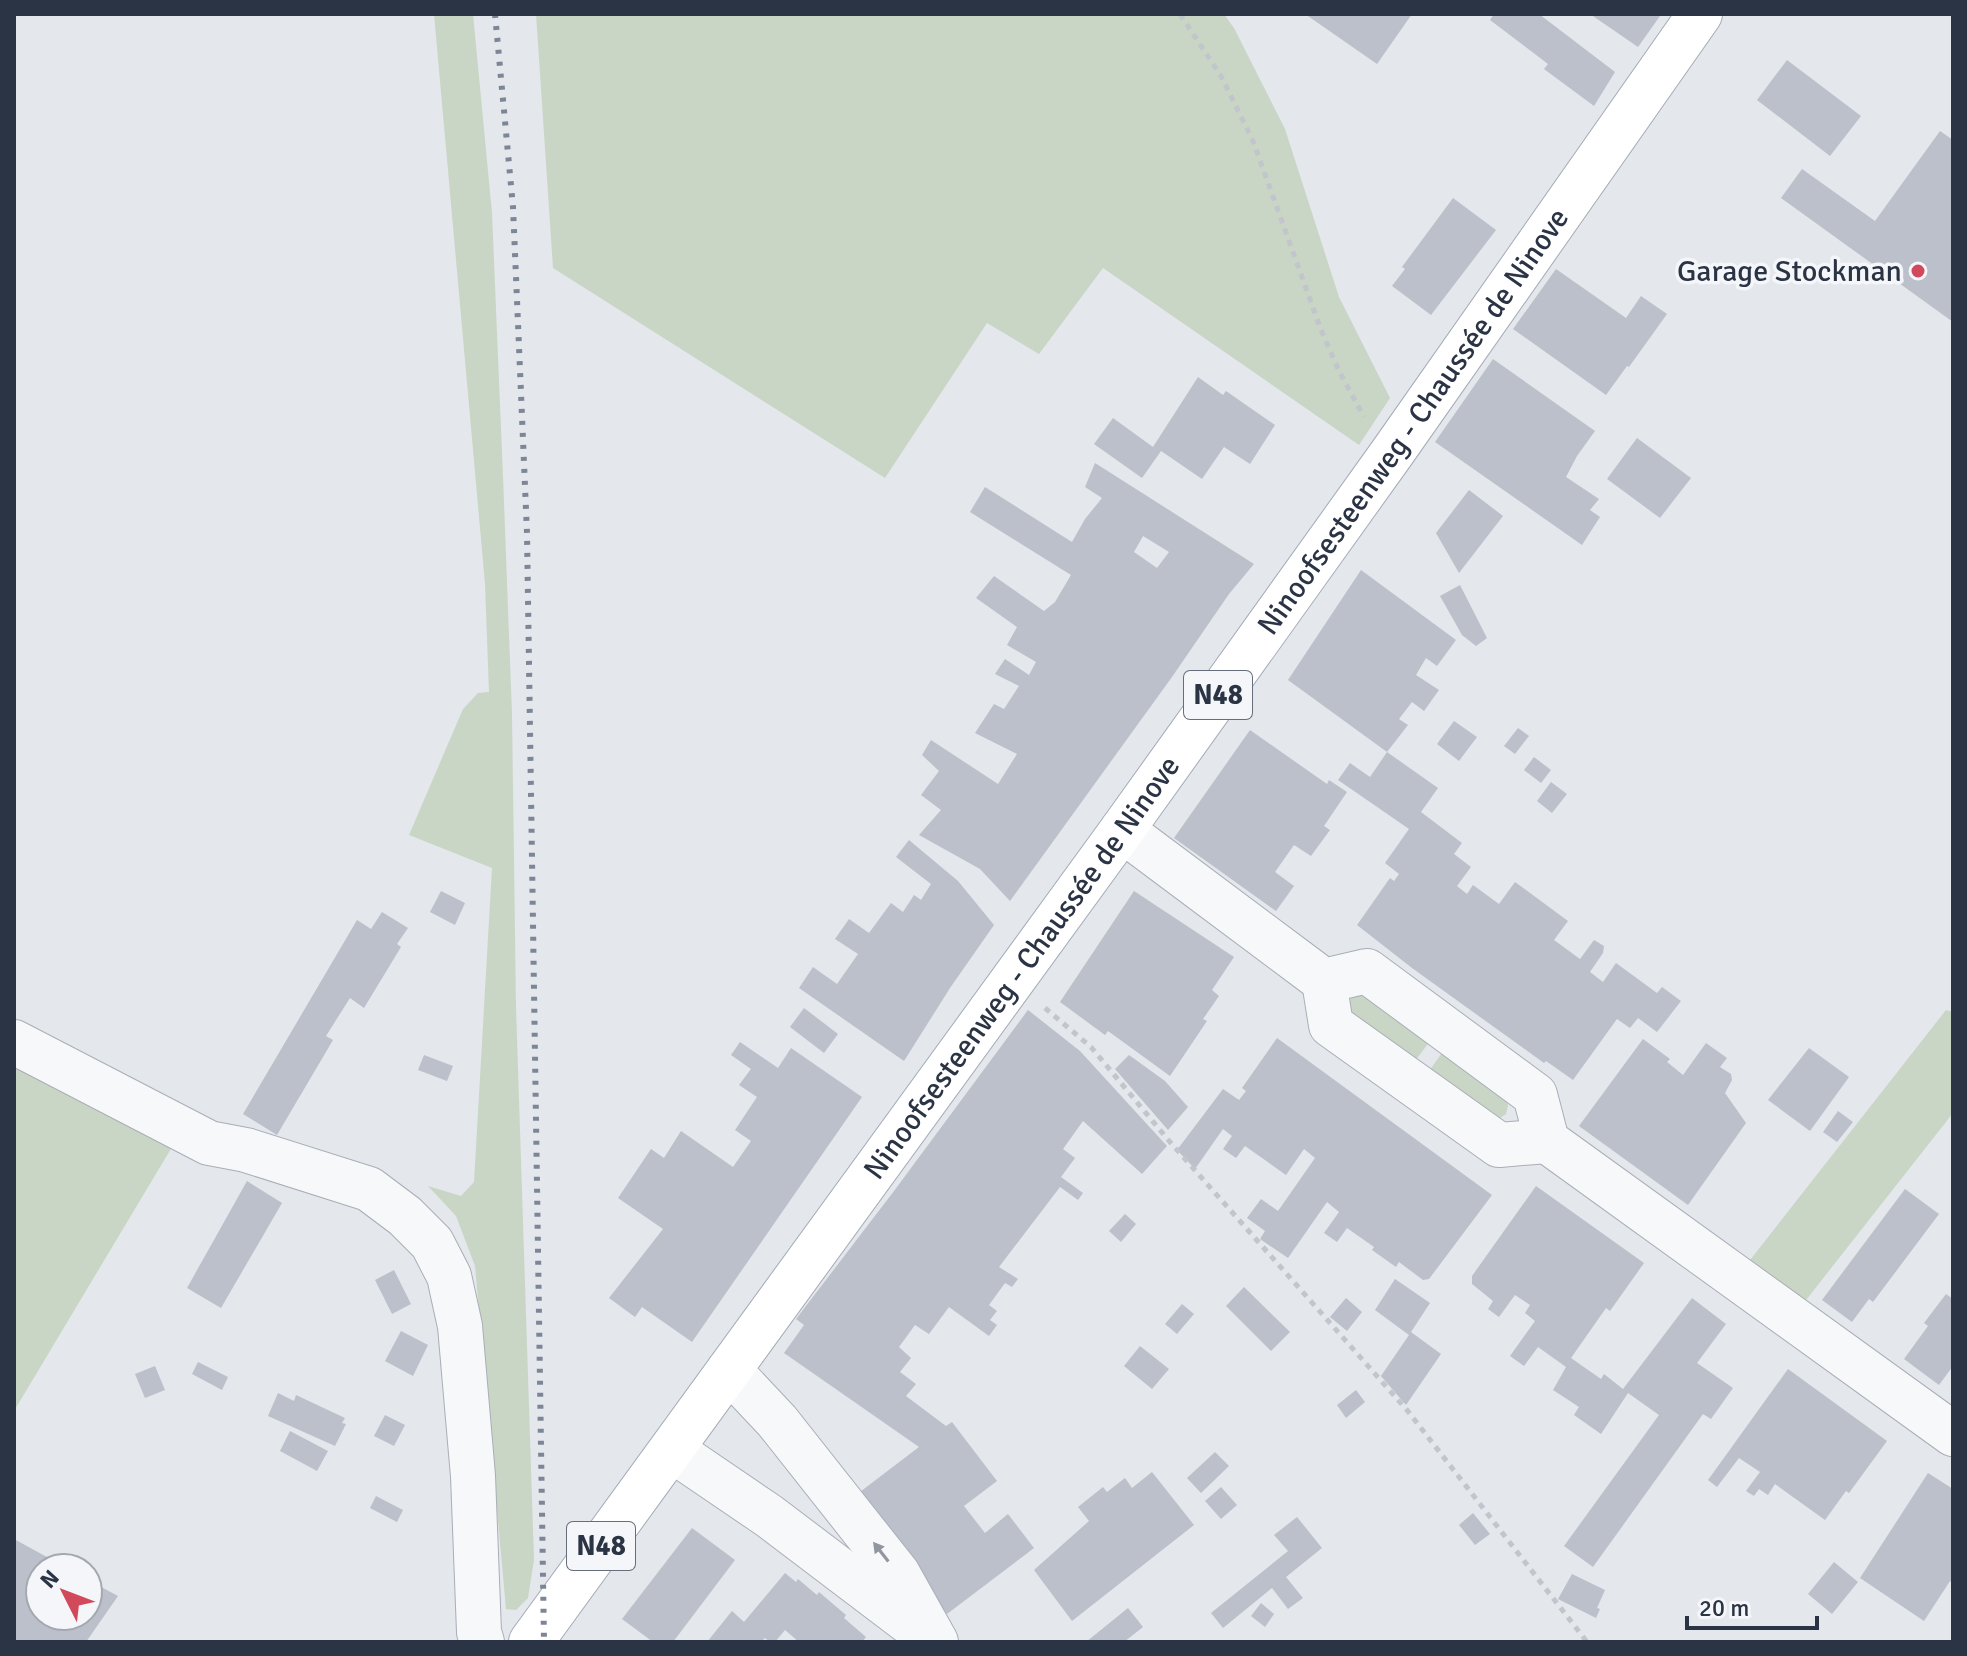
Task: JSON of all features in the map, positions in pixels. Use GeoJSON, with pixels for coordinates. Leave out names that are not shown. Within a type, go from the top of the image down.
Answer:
{"type":"FeatureCollection","features":[{"type":"Feature","properties":{"kind":"main road","name":"Ninoofsesteenweg - Chaussée de Ninove"},"geometry":{"type":"LineString","coordinates":[[531,1642],[1122,830],[1392,453],[1700,14]]}},
{"type":"Feature","properties":{"kind":"street"},"geometry":{"type":"LineString","coordinates":[[1122,830],[1324,981],[1331,1025],[1499,1145],[1547,1141]]}},
{"type":"Feature","properties":{"kind":"street"},"geometry":{"type":"LineString","coordinates":[[1324,981],[1367,971],[1535,1095],[1547,1141],[1953,1434]]}},
{"type":"Feature","properties":{"kind":"street"},"geometry":{"type":"LineString","coordinates":[[14,1042],[209,1143],[246,1150],[369,1189],[405,1216],[432,1243],[449,1276],[460,1326],[473,1476],[479,1632],[482,1642]]}},
{"type":"Feature","properties":{"kind":"street"},"geometry":{"type":"LineString","coordinates":[[729,1370],[777,1421],[898,1574],[936,1642]]}},
{"type":"Feature","properties":{"kind":"street"},"geometry":{"type":"LineString","coordinates":[[672,1450],[769,1516],[936,1642]]}},
{"type":"Feature","properties":{"kind":"street"},"geometry":{"type":"LineString","coordinates":[[769,1516],[810,1463]]}},
{"type":"Feature","properties":{"kind":"path"},"geometry":{"type":"LineString","coordinates":[[1180,14],[1221,76],[1253,141],[1321,330],[1339,371],[1363,416],[1392,453]]}},
{"type":"Feature","properties":{"kind":"path"},"geometry":{"type":"LineString","coordinates":[[1011,980],[1091,1047],[1170,1142],[1407,1410],[1587,1642]]}},
{"type":"Feature","properties":{"kind":"green space"},"geometry":{"type":"Polygon","coordinates":[[[434,14],[473,14],[492,213],[512,714],[516,1007],[534,1560],[528,1598],[516,1610],[506,1609],[475,1266],[456,1216],[428,1186],[461,1196],[474,1182],[492,868],[409,835],[463,709],[478,693],[489,692],[485,584],[434,14]]]}},
{"type":"Feature","properties":{"kind":"green space"},"geometry":{"type":"Polygon","coordinates":[[[536,14],[1224,14],[1285,129],[1339,297],[1390,398],[1359,445],[1103,268],[1039,354],[987,323],[885,478],[553,268],[536,14]]]}},
{"type":"Feature","properties":{"kind":"green space"},"geometry":{"type":"Polygon","coordinates":[[[1359,995],[1370,996],[1430,1041],[1412,1065],[1348,1010],[1350,999],[1359,995]]]}},
{"type":"Feature","properties":{"kind":"green space"},"geometry":{"type":"Polygon","coordinates":[[[1946,1010],[1953,1012],[1953,1113],[1799,1309],[1743,1269],[1946,1010]]]}},
{"type":"Feature","properties":{"kind":"green space"},"geometry":{"type":"Polygon","coordinates":[[[1444,1050],[1504,1095],[1508,1105],[1506,1114],[1497,1120],[1427,1074],[1444,1050]]]}},
{"type":"Feature","properties":{"kind":"green space"},"geometry":{"type":"Polygon","coordinates":[[[14,1058],[172,1147],[14,1411],[14,1058]]]}},
{"type":"Feature","properties":{"kind":"building"},"geometry":{"type":"Polygon","coordinates":[[[1305,14],[1412,14],[1377,64],[1305,14]]]}},
{"type":"Feature","properties":{"kind":"building"},"geometry":{"type":"Polygon","coordinates":[[[1494,14],[1539,14],[1615,72],[1594,106],[1544,69],[1548,64],[1490,20],[1494,14]]]}},
{"type":"Feature","properties":{"kind":"building"},"geometry":{"type":"Polygon","coordinates":[[[1590,14],[1658,14],[1660,16],[1638,47],[1590,14]]]}},
{"type":"Feature","properties":{"kind":"building"},"geometry":{"type":"Polygon","coordinates":[[[1787,60],[1861,116],[1830,156],[1757,100],[1787,60]]]}},
{"type":"Feature","properties":{"kind":"building","name":"Garage Stockman"},"geometry":{"type":"Polygon","coordinates":[[[1940,131],[1953,140],[1953,322],[1781,198],[1802,169],[1875,221],[1940,131]]]}},
{"type":"Feature","properties":{"kind":"building"},"geometry":{"type":"Polygon","coordinates":[[[1453,198],[1496,230],[1431,315],[1392,286],[1405,269],[1402,267],[1453,198]]]}},
{"type":"Feature","properties":{"kind":"building"},"geometry":{"type":"Polygon","coordinates":[[[1556,269],[1626,318],[1641,296],[1667,314],[1606,395],[1513,329],[1556,269]]]}},
{"type":"Feature","properties":{"kind":"building"},"geometry":{"type":"Polygon","coordinates":[[[1493,359],[1595,431],[1566,477],[1599,499],[1590,510],[1600,517],[1582,545],[1435,442],[1493,359]]]}},
{"type":"Feature","properties":{"kind":"building"},"geometry":{"type":"Polygon","coordinates":[[[1198,377],[1223,395],[1226,391],[1275,425],[1250,464],[1224,447],[1202,479],[1161,451],[1142,478],[1094,444],[1113,418],[1153,447],[1198,377]]]}},
{"type":"Feature","properties":{"kind":"building"},"geometry":{"type":"Polygon","coordinates":[[[1637,438],[1691,478],[1660,518],[1607,479],[1637,438]]]}},
{"type":"Feature","properties":{"kind":"building"},"geometry":{"type":"Polygon","coordinates":[[[1095,463],[1254,564],[1229,594],[1010,901],[980,869],[919,835],[941,810],[921,795],[939,771],[922,755],[931,740],[998,784],[1017,754],[975,733],[994,704],[1004,709],[1019,686],[995,674],[1005,659],[1029,675],[1036,662],[1007,645],[1017,627],[976,598],[994,576],[1044,611],[1055,602],[1071,575],[970,512],[985,487],[1072,542],[1102,498],[1085,487],[1095,463]],[[1143,536],[1134,552],[1157,568],[1169,552],[1143,536]]]}},
{"type":"Feature","properties":{"kind":"building"},"geometry":{"type":"Polygon","coordinates":[[[1469,490],[1503,516],[1459,573],[1436,533],[1469,490]]]}},
{"type":"Feature","properties":{"kind":"building"},"geometry":{"type":"Polygon","coordinates":[[[1361,570],[1456,640],[1437,666],[1426,658],[1416,675],[1439,690],[1424,711],[1412,702],[1399,719],[1408,725],[1387,752],[1288,680],[1361,570]]]}},
{"type":"Feature","properties":{"kind":"building"},"geometry":{"type":"Polygon","coordinates":[[[1460,585],[1487,638],[1476,646],[1462,635],[1440,596],[1460,585]]]}},
{"type":"Feature","properties":{"kind":"building"},"geometry":{"type":"Polygon","coordinates":[[[1454,721],[1477,737],[1459,761],[1437,744],[1454,721]]]}},
{"type":"Feature","properties":{"kind":"building"},"geometry":{"type":"Polygon","coordinates":[[[1518,728],[1529,736],[1515,754],[1504,746],[1518,728]]]}},
{"type":"Feature","properties":{"kind":"building"},"geometry":{"type":"Polygon","coordinates":[[[1250,730],[1327,784],[1329,780],[1347,792],[1324,826],[1330,830],[1311,856],[1294,845],[1275,872],[1294,886],[1276,911],[1174,838],[1250,730]]]}},
{"type":"Feature","properties":{"kind":"building"},"geometry":{"type":"Polygon","coordinates":[[[1387,752],[1438,788],[1421,812],[1462,843],[1454,854],[1471,867],[1457,886],[1467,894],[1473,885],[1499,904],[1515,882],[1568,921],[1554,940],[1580,959],[1594,940],[1604,946],[1603,953],[1590,972],[1603,982],[1616,963],[1657,993],[1662,987],[1681,1001],[1657,1032],[1638,1018],[1630,1028],[1617,1019],[1573,1080],[1546,1061],[1544,1063],[1357,925],[1390,878],[1394,881],[1399,874],[1385,863],[1409,829],[1338,780],[1350,763],[1370,777],[1387,752]]]}},
{"type":"Feature","properties":{"kind":"building"},"geometry":{"type":"Polygon","coordinates":[[[1534,757],[1551,770],[1541,783],[1524,770],[1534,757]]]}},
{"type":"Feature","properties":{"kind":"building"},"geometry":{"type":"Polygon","coordinates":[[[1551,782],[1567,794],[1552,813],[1537,801],[1551,782]]]}},
{"type":"Feature","properties":{"kind":"building"},"geometry":{"type":"Polygon","coordinates":[[[909,840],[958,881],[994,925],[904,1061],[799,988],[813,967],[837,984],[858,954],[835,939],[849,919],[869,933],[891,903],[903,912],[914,895],[921,900],[931,884],[896,857],[909,840]]]}},
{"type":"Feature","properties":{"kind":"building"},"geometry":{"type":"Polygon","coordinates":[[[441,891],[465,903],[455,925],[430,912],[441,891]]]}},
{"type":"Feature","properties":{"kind":"building"},"geometry":{"type":"Polygon","coordinates":[[[1134,891],[1234,957],[1212,990],[1219,996],[1203,1019],[1207,1021],[1170,1076],[1108,1031],[1105,1035],[1060,1002],[1134,891]]]}},
{"type":"Feature","properties":{"kind":"building"},"geometry":{"type":"Polygon","coordinates":[[[382,912],[408,928],[397,944],[401,947],[364,1008],[350,998],[326,1036],[333,1040],[277,1135],[243,1114],[357,920],[371,929],[382,912]]]}},
{"type":"Feature","properties":{"kind":"building"},"geometry":{"type":"Polygon","coordinates":[[[804,1008],[838,1034],[824,1053],[790,1027],[804,1008]]]}},
{"type":"Feature","properties":{"kind":"building"},"geometry":{"type":"Polygon","coordinates":[[[1028,1010],[1080,1051],[1167,1146],[1142,1174],[1083,1121],[1063,1149],[1075,1158],[1061,1177],[1083,1193],[1078,1200],[1060,1187],[999,1267],[1018,1279],[1012,1287],[1005,1283],[989,1305],[997,1311],[990,1320],[997,1325],[989,1336],[949,1307],[929,1334],[915,1325],[899,1347],[911,1358],[900,1372],[916,1384],[906,1396],[946,1426],[952,1422],[997,1481],[964,1506],[985,1533],[1008,1514],[1034,1548],[947,1614],[856,1495],[919,1447],[784,1353],[804,1325],[796,1319],[1028,1010]]]}},
{"type":"Feature","properties":{"kind":"building"},"geometry":{"type":"Polygon","coordinates":[[[1277,1038],[1492,1195],[1429,1279],[1423,1280],[1399,1262],[1396,1267],[1347,1228],[1337,1242],[1324,1233],[1339,1212],[1327,1202],[1288,1258],[1260,1239],[1265,1231],[1247,1218],[1261,1199],[1278,1211],[1315,1158],[1304,1149],[1286,1175],[1245,1146],[1236,1158],[1223,1149],[1232,1136],[1223,1129],[1195,1169],[1177,1150],[1223,1089],[1239,1100],[1246,1091],[1242,1088],[1277,1038]]]}},
{"type":"Feature","properties":{"kind":"building"},"geometry":{"type":"Polygon","coordinates":[[[1643,1039],[1670,1059],[1667,1062],[1683,1075],[1706,1043],[1727,1058],[1720,1067],[1731,1074],[1732,1080],[1725,1093],[1746,1123],[1688,1205],[1579,1126],[1643,1039]]]}},
{"type":"Feature","properties":{"kind":"building"},"geometry":{"type":"Polygon","coordinates":[[[740,1042],[778,1068],[791,1048],[862,1097],[692,1342],[642,1307],[635,1317],[609,1298],[663,1229],[618,1198],[651,1149],[664,1158],[681,1131],[733,1167],[751,1141],[735,1130],[757,1097],[739,1085],[751,1069],[731,1055],[740,1042]]]}},
{"type":"Feature","properties":{"kind":"building"},"geometry":{"type":"Polygon","coordinates":[[[1809,1048],[1849,1077],[1810,1131],[1768,1100],[1809,1048]]]}},
{"type":"Feature","properties":{"kind":"building"},"geometry":{"type":"Polygon","coordinates":[[[424,1055],[453,1066],[447,1081],[418,1070],[424,1055]]]}},
{"type":"Feature","properties":{"kind":"building"},"geometry":{"type":"Polygon","coordinates":[[[1129,1055],[1165,1081],[1188,1107],[1168,1130],[1115,1069],[1129,1055]]]}},
{"type":"Feature","properties":{"kind":"building"},"geometry":{"type":"Polygon","coordinates":[[[1838,1111],[1853,1122],[1837,1142],[1823,1132],[1838,1111]]]}},
{"type":"Feature","properties":{"kind":"building"},"geometry":{"type":"Polygon","coordinates":[[[247,1181],[282,1203],[221,1308],[187,1288],[247,1181]]]}},
{"type":"Feature","properties":{"kind":"building"},"geometry":{"type":"Polygon","coordinates":[[[1536,1186],[1644,1263],[1610,1311],[1606,1308],[1571,1358],[1601,1379],[1604,1374],[1623,1389],[1692,1298],[1726,1324],[1697,1363],[1733,1388],[1711,1419],[1703,1414],[1593,1567],[1564,1546],[1659,1415],[1628,1393],[1601,1434],[1574,1415],[1579,1407],[1553,1390],[1566,1367],[1538,1347],[1524,1366],[1510,1356],[1535,1321],[1525,1313],[1530,1305],[1515,1295],[1499,1317],[1488,1309],[1493,1301],[1472,1284],[1472,1276],[1536,1186]]]}},
{"type":"Feature","properties":{"kind":"building"},"geometry":{"type":"Polygon","coordinates":[[[1905,1189],[1939,1214],[1873,1302],[1869,1299],[1852,1322],[1822,1300],[1905,1189]]]}},
{"type":"Feature","properties":{"kind":"building"},"geometry":{"type":"Polygon","coordinates":[[[1125,1214],[1136,1224],[1121,1242],[1109,1231],[1125,1214]]]}},
{"type":"Feature","properties":{"kind":"building"},"geometry":{"type":"Polygon","coordinates":[[[394,1270],[411,1304],[392,1314],[375,1280],[394,1270]]]}},
{"type":"Feature","properties":{"kind":"building"},"geometry":{"type":"Polygon","coordinates":[[[1395,1279],[1430,1303],[1411,1332],[1441,1354],[1406,1405],[1381,1376],[1409,1335],[1375,1310],[1395,1279]]]}},
{"type":"Feature","properties":{"kind":"building"},"geometry":{"type":"Polygon","coordinates":[[[1244,1287],[1290,1332],[1271,1351],[1226,1306],[1244,1287]]]}},
{"type":"Feature","properties":{"kind":"building"},"geometry":{"type":"Polygon","coordinates":[[[1946,1294],[1953,1299],[1953,1366],[1939,1385],[1904,1359],[1928,1326],[1924,1323],[1946,1294]]]}},
{"type":"Feature","properties":{"kind":"building"},"geometry":{"type":"Polygon","coordinates":[[[1346,1298],[1362,1312],[1347,1331],[1330,1317],[1346,1298]]]}},
{"type":"Feature","properties":{"kind":"building"},"geometry":{"type":"Polygon","coordinates":[[[1182,1304],[1194,1314],[1177,1334],[1165,1324],[1182,1304]]]}},
{"type":"Feature","properties":{"kind":"building"},"geometry":{"type":"Polygon","coordinates":[[[401,1331],[428,1345],[413,1376],[385,1361],[401,1331]]]}},
{"type":"Feature","properties":{"kind":"building"},"geometry":{"type":"Polygon","coordinates":[[[1140,1346],[1169,1369],[1152,1389],[1124,1366],[1140,1346]]]}},
{"type":"Feature","properties":{"kind":"building"},"geometry":{"type":"Polygon","coordinates":[[[198,1362],[228,1377],[222,1390],[192,1374],[198,1362]]]}},
{"type":"Feature","properties":{"kind":"building"},"geometry":{"type":"Polygon","coordinates":[[[155,1366],[165,1390],[145,1398],[135,1374],[155,1366]]]}},
{"type":"Feature","properties":{"kind":"building"},"geometry":{"type":"Polygon","coordinates":[[[1788,1369],[1887,1441],[1825,1520],[1775,1484],[1768,1495],[1759,1489],[1754,1496],[1746,1491],[1760,1472],[1739,1458],[1717,1487],[1708,1480],[1788,1369]]]}},
{"type":"Feature","properties":{"kind":"building"},"geometry":{"type":"Polygon","coordinates":[[[1356,1390],[1365,1402],[1346,1418],[1337,1405],[1356,1390]]]}},
{"type":"Feature","properties":{"kind":"building"},"geometry":{"type":"Polygon","coordinates":[[[278,1393],[294,1401],[296,1395],[345,1418],[342,1423],[346,1424],[335,1446],[268,1416],[278,1393]]]}},
{"type":"Feature","properties":{"kind":"building"},"geometry":{"type":"Polygon","coordinates":[[[385,1415],[405,1425],[394,1446],[374,1436],[385,1415]]]}},
{"type":"Feature","properties":{"kind":"building"},"geometry":{"type":"Polygon","coordinates":[[[290,1431],[328,1451],[317,1471],[280,1451],[290,1431]]]}},
{"type":"Feature","properties":{"kind":"building"},"geometry":{"type":"Polygon","coordinates":[[[1215,1452],[1229,1466],[1201,1493],[1187,1478],[1215,1452]]]}},
{"type":"Feature","properties":{"kind":"building"},"geometry":{"type":"Polygon","coordinates":[[[1152,1472],[1194,1525],[1072,1621],[1034,1570],[1089,1521],[1078,1507],[1103,1487],[1107,1492],[1125,1478],[1132,1488],[1152,1472]]]}},
{"type":"Feature","properties":{"kind":"building"},"geometry":{"type":"Polygon","coordinates":[[[1928,1473],[1953,1489],[1953,1583],[1950,1581],[1924,1621],[1860,1578],[1928,1473]]]}},
{"type":"Feature","properties":{"kind":"building"},"geometry":{"type":"Polygon","coordinates":[[[1221,1487],[1237,1505],[1221,1519],[1205,1501],[1221,1487]]]}},
{"type":"Feature","properties":{"kind":"building"},"geometry":{"type":"Polygon","coordinates":[[[376,1496],[403,1510],[397,1522],[370,1508],[376,1496]]]}},
{"type":"Feature","properties":{"kind":"building"},"geometry":{"type":"Polygon","coordinates":[[[1473,1513],[1490,1534],[1475,1545],[1459,1525],[1473,1513]]]}},
{"type":"Feature","properties":{"kind":"building"},"geometry":{"type":"Polygon","coordinates":[[[1297,1517],[1322,1548],[1286,1577],[1303,1598],[1288,1609],[1272,1588],[1223,1628],[1211,1613],[1288,1551],[1274,1535],[1297,1517]]]}},
{"type":"Feature","properties":{"kind":"building"},"geometry":{"type":"Polygon","coordinates":[[[692,1528],[735,1560],[673,1642],[653,1642],[622,1619],[692,1528]]]}},
{"type":"Feature","properties":{"kind":"building"},"geometry":{"type":"Polygon","coordinates":[[[14,1539],[38,1552],[24,1552],[24,1632],[93,1632],[86,1642],[14,1642],[14,1539]]]}},
{"type":"Feature","properties":{"kind":"building"},"geometry":{"type":"Polygon","coordinates":[[[1834,1562],[1858,1582],[1832,1614],[1808,1594],[1834,1562]]]}},
{"type":"Feature","properties":{"kind":"building"},"geometry":{"type":"Polygon","coordinates":[[[785,1573],[796,1582],[798,1579],[817,1595],[819,1592],[846,1615],[844,1618],[866,1637],[862,1642],[799,1642],[785,1630],[775,1642],[765,1638],[761,1642],[707,1642],[732,1611],[744,1622],[785,1573]]]}},
{"type":"Feature","properties":{"kind":"building"},"geometry":{"type":"Polygon","coordinates":[[[1572,1574],[1605,1590],[1596,1618],[1558,1599],[1572,1574]]]}},
{"type":"Feature","properties":{"kind":"building"},"geometry":{"type":"Polygon","coordinates":[[[104,1589],[118,1596],[104,1616],[104,1589]]]}},
{"type":"Feature","properties":{"kind":"building"},"geometry":{"type":"Polygon","coordinates":[[[1261,1603],[1274,1614],[1265,1627],[1251,1616],[1261,1603]]]}},
{"type":"Feature","properties":{"kind":"building"},"geometry":{"type":"Polygon","coordinates":[[[1128,1608],[1143,1627],[1124,1642],[1086,1642],[1128,1608]]]}},
{"type":"Feature","properties":{"kind":"railway"},"geometry":{"type":"LineString","coordinates":[[495,14],[513,207],[527,533],[544,1642]]}},
{"type":"Feature","properties":{"kind":"place","name":"Garage Stockman"},"geometry":{"type":"Point","coordinates":[1918,271]}}]}
